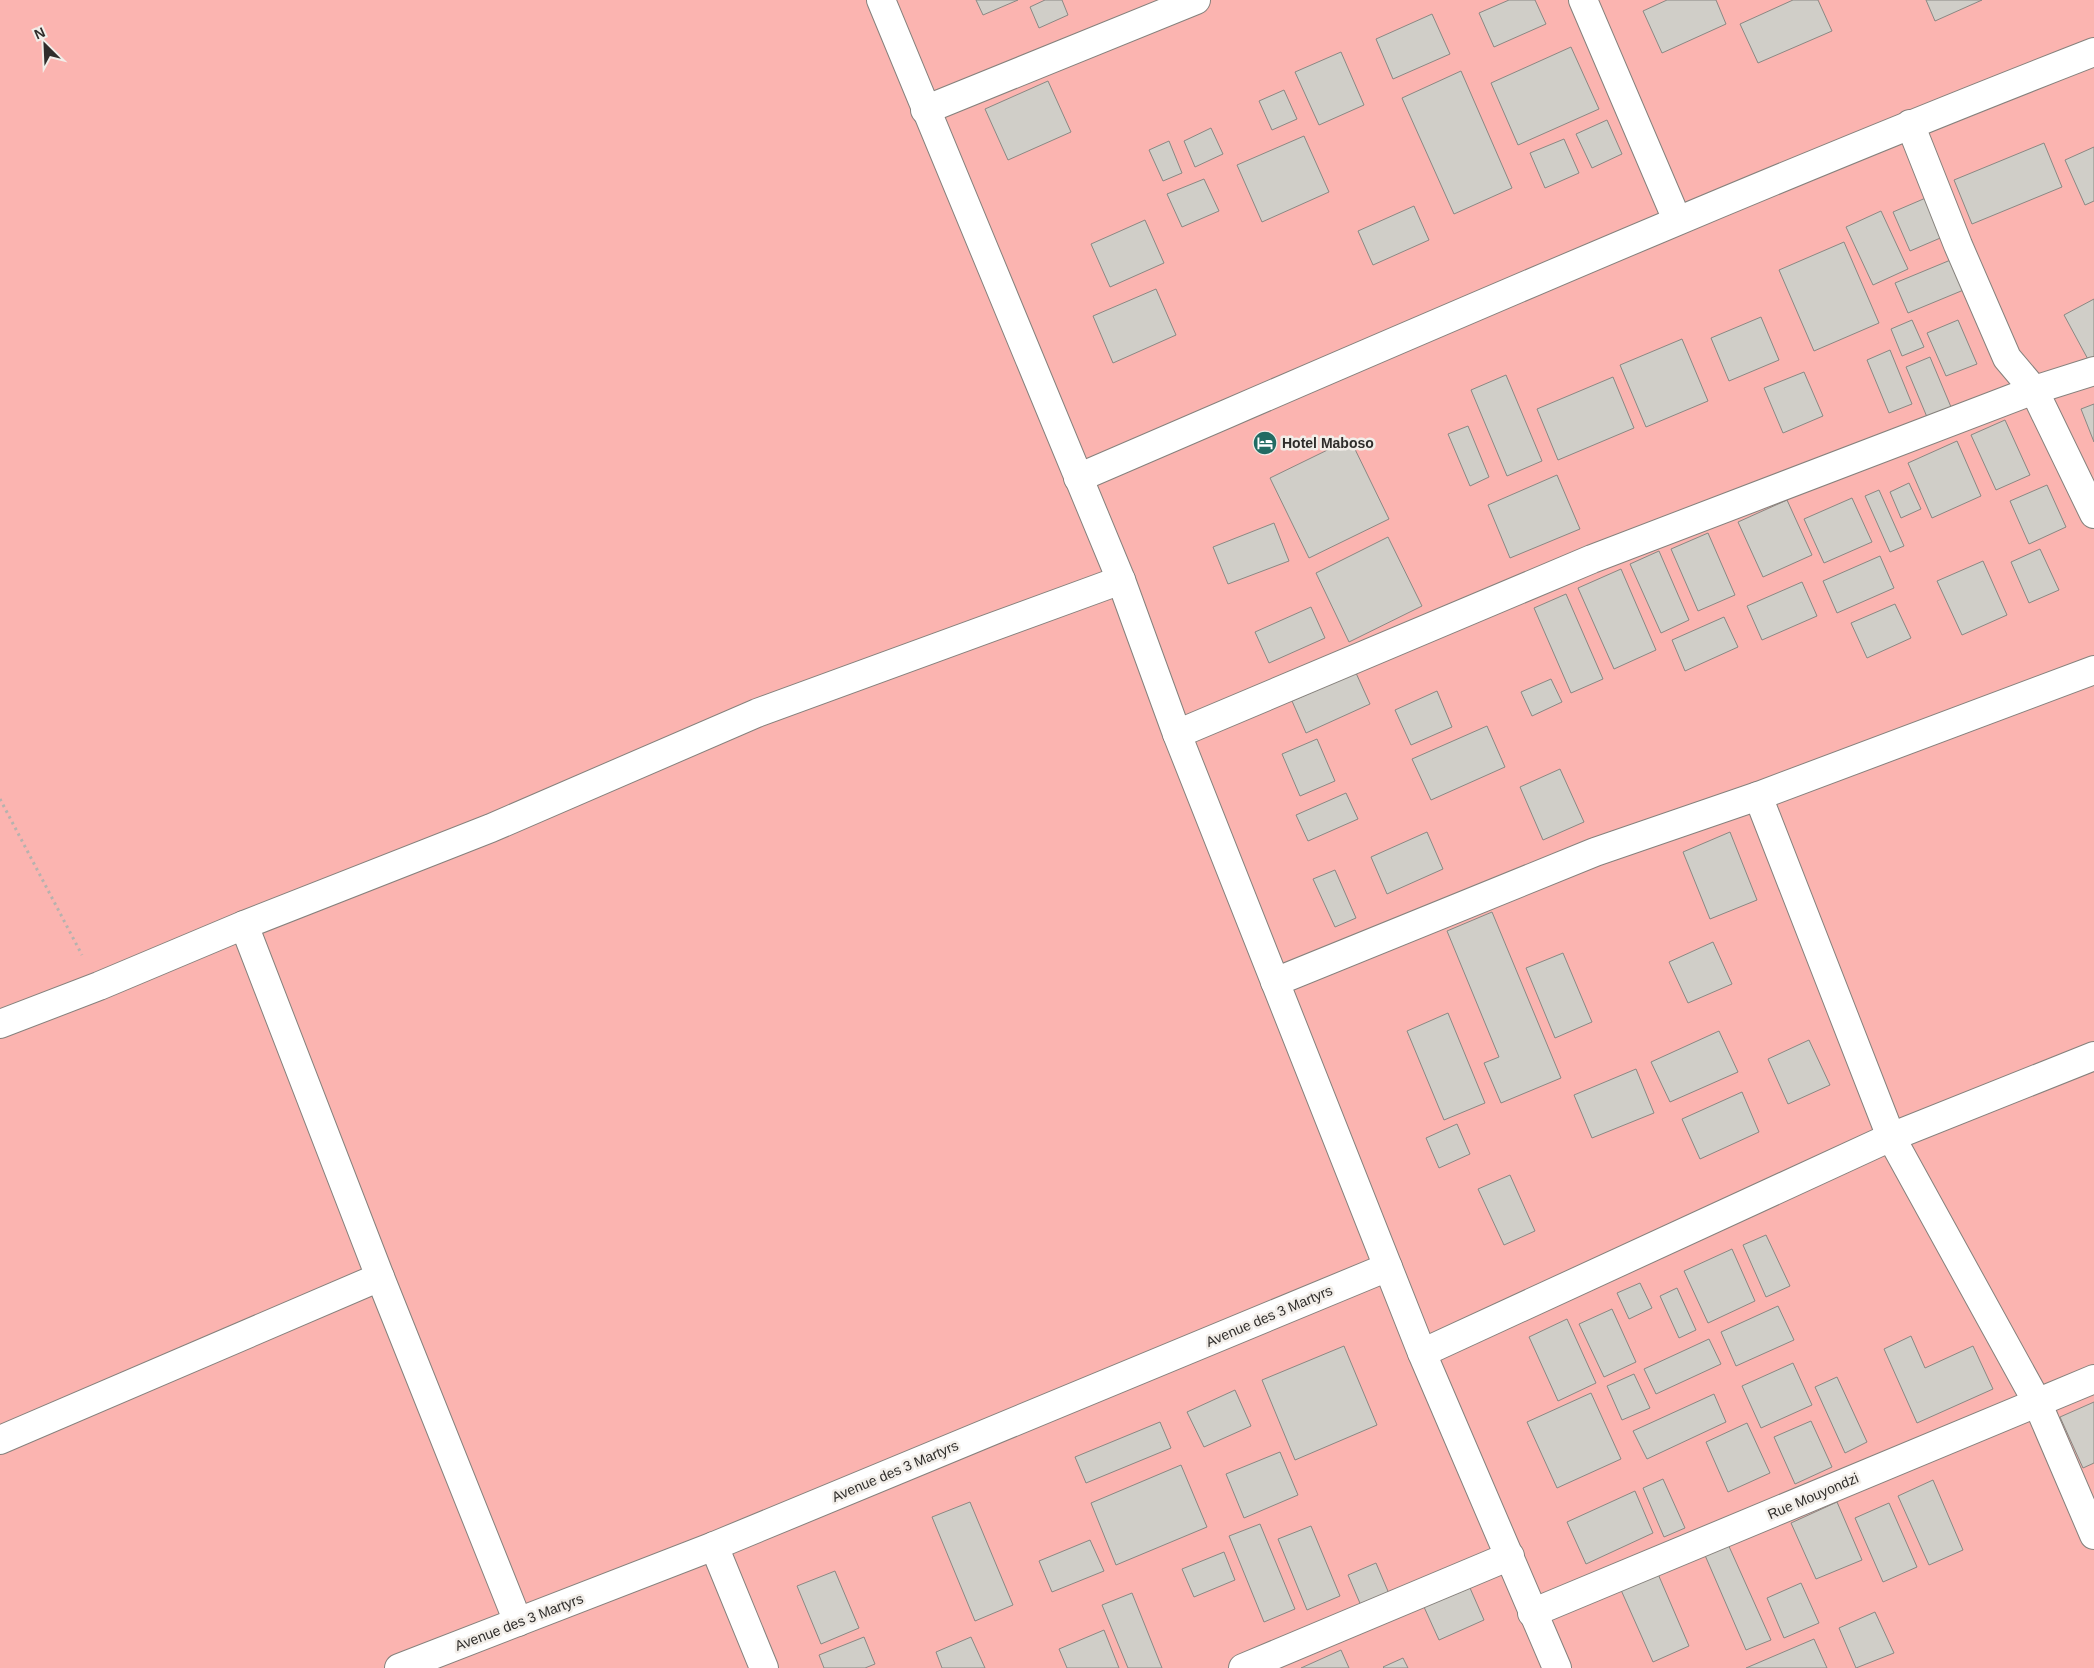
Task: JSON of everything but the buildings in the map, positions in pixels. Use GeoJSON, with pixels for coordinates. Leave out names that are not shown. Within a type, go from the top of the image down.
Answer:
{"type":"FeatureCollection","features":[{"type":"Feature","properties":{"kind":"street"},"geometry":{"type":"LineString","coordinates":[[881,0],[1121,580],[1177,734],[1422,1353],[1557,1668]]}},
{"type":"Feature","properties":{"kind":"street"},"geometry":{"type":"LineString","coordinates":[[925,110],[1196,0]]}},
{"type":"Feature","properties":{"kind":"street"},"geometry":{"type":"LineString","coordinates":[[1584,0],[1677,220]]}},
{"type":"Feature","properties":{"kind":"street"},"geometry":{"type":"LineString","coordinates":[[1078,478],[1677,220],[1910,124],[2094,52]]}},
{"type":"Feature","properties":{"kind":"street"},"geometry":{"type":"LineString","coordinates":[[1910,124],[1958,245],[2007,358],[2034,390],[2094,514]]}},
{"type":"Feature","properties":{"kind":"street"},"geometry":{"type":"LineString","coordinates":[[1177,734],[1592,559],[2034,390],[2094,371]]}},
{"type":"Feature","properties":{"kind":"street"},"geometry":{"type":"LineString","coordinates":[[0,1024],[491,828],[757,713],[1121,580]]}},
{"type":"Feature","properties":{"kind":"street"},"geometry":{"type":"LineString","coordinates":[[1275,982],[1595,852],[1758,796],[2094,670]]}},
{"type":"Feature","properties":{"kind":"street"},"geometry":{"type":"LineString","coordinates":[[1758,796],[1891,1137],[2037,1402],[2094,1535]]}},
{"type":"Feature","properties":{"kind":"street"},"geometry":{"type":"LineString","coordinates":[[244,925],[380,1277],[518,1622]]}},
{"type":"Feature","properties":{"kind":"street"},"geometry":{"type":"LineString","coordinates":[[1422,1353],[1891,1137],[2094,1056]]}},
{"type":"Feature","properties":{"kind":"street","name":"Avenue des 3 Martyrs"},"geometry":{"type":"LineString","coordinates":[[399,1668],[714,1546],[1388,1267]]}},
{"type":"Feature","properties":{"kind":"street"},"geometry":{"type":"LineString","coordinates":[[0,1440],[380,1277]]}},
{"type":"Feature","properties":{"kind":"street","name":"Rue Mouyondzi"},"geometry":{"type":"LineString","coordinates":[[1532,1613],[2094,1379]]}},
{"type":"Feature","properties":{"kind":"street"},"geometry":{"type":"LineString","coordinates":[[714,1546],[764,1668]]}},
{"type":"Feature","properties":{"kind":"street"},"geometry":{"type":"LineString","coordinates":[[1244,1668],[1510,1556]]}},
{"type":"Feature","properties":{"kind":"path"},"geometry":{"type":"LineString","coordinates":[[0,799],[99,986]]}},
{"type":"Feature","properties":{"kind":"shaded area"},"geometry":{"type":"Polygon","coordinates":[[[0,0],[2094,0],[2094,1668],[0,1668],[0,0]]]}},
{"type":"Feature","properties":{"kind":"place","name":"Hotel Maboso"},"geometry":{"type":"Point","coordinates":[1265,443]}}]}
